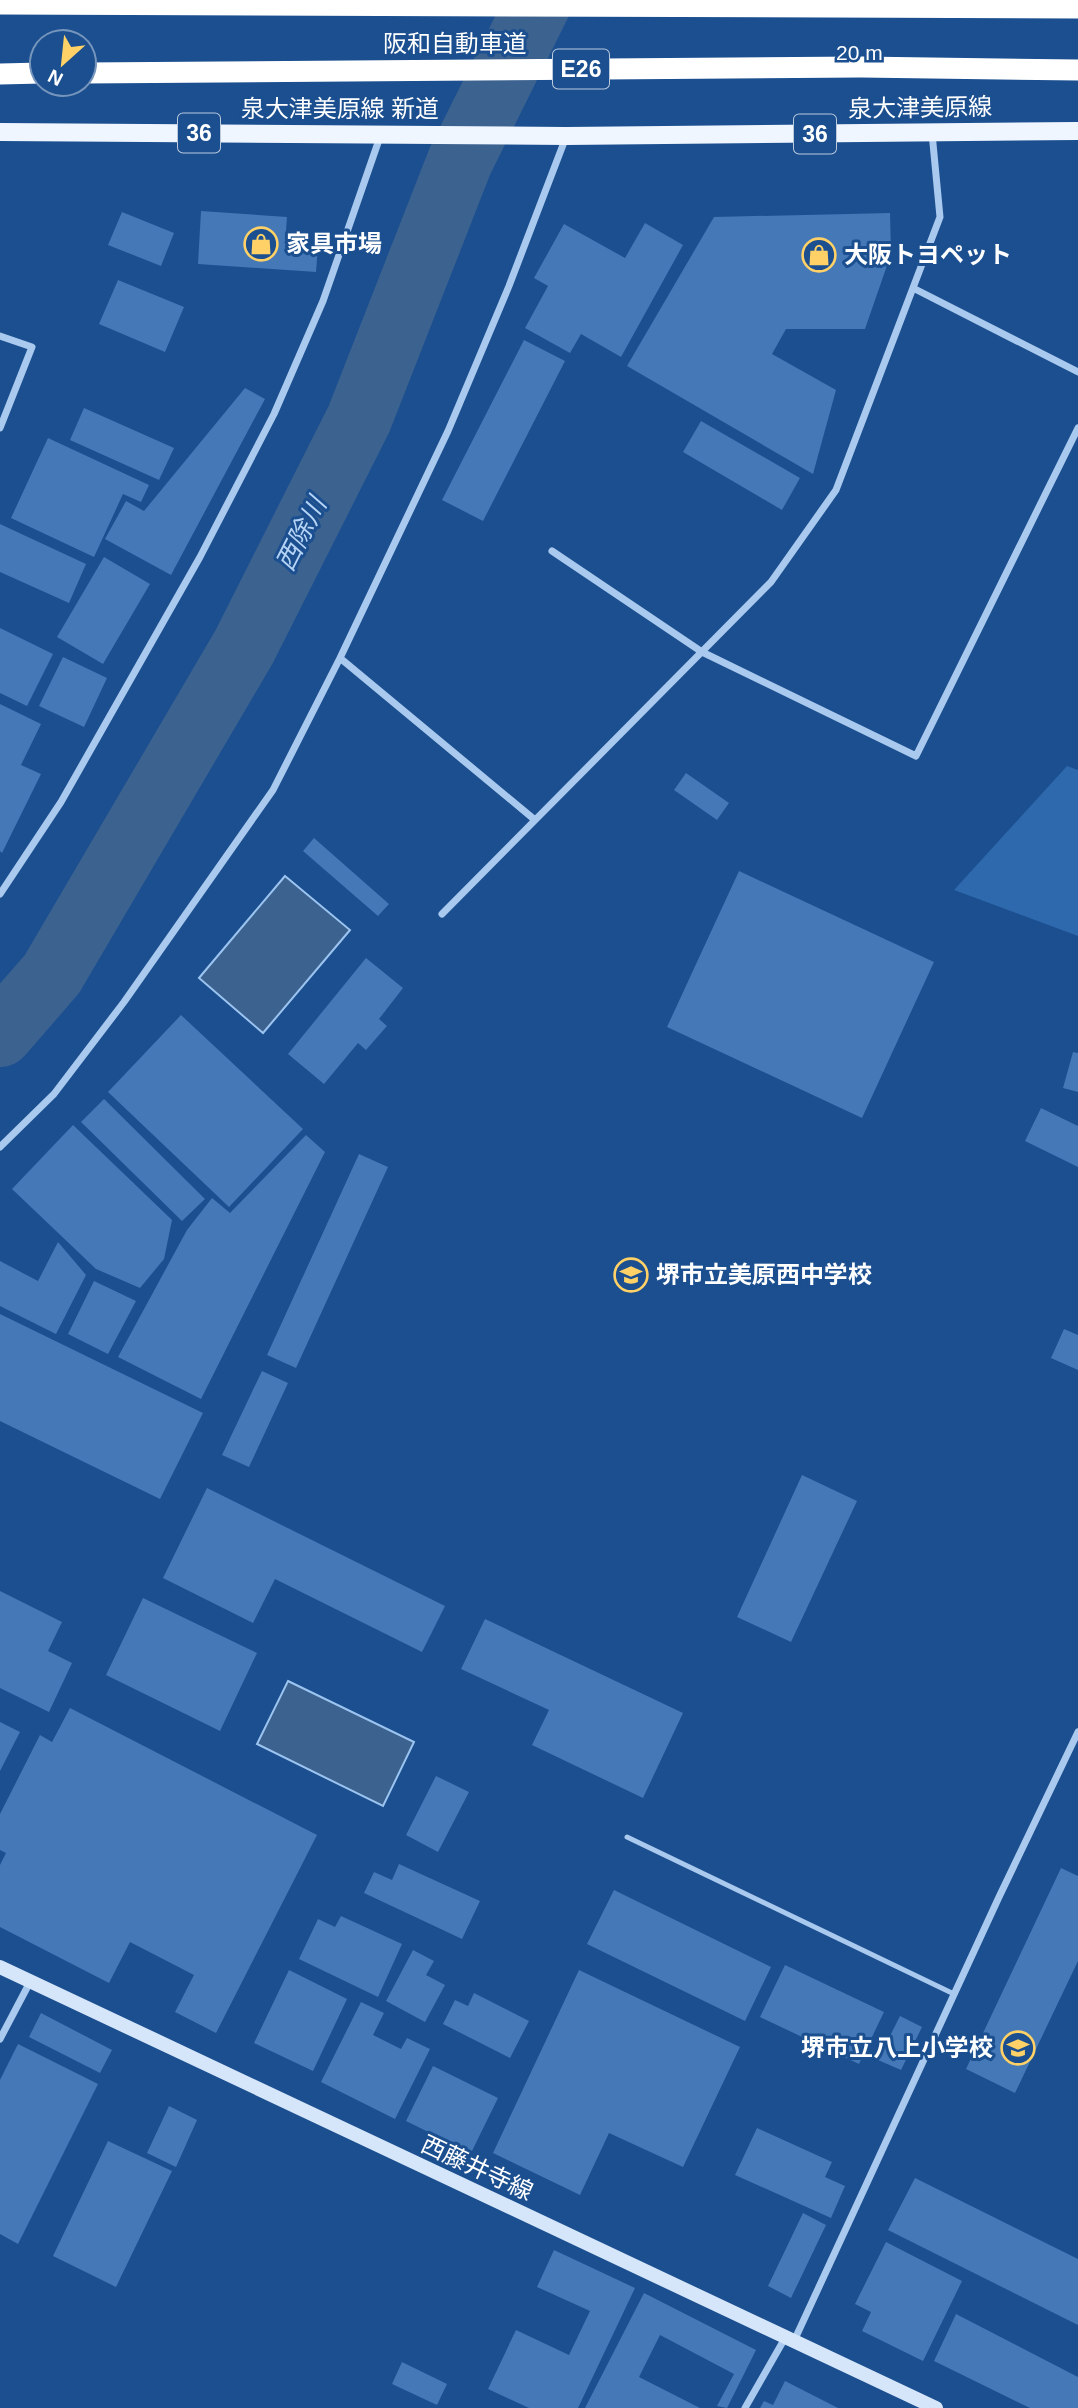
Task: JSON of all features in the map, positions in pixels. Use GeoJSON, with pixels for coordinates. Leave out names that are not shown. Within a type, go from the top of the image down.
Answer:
{"type":"FeatureCollection","features":[{"type":"Feature","properties":{"kind":"highway","name":"阪和自動車道"},"geometry":{"type":"LineString","coordinates":[[0,5],[1078,8]]}},
{"type":"Feature","properties":{"kind":"highway","name":"阪和自動車道"},"geometry":{"type":"LineString","coordinates":[[98,73],[861,67],[1078,70]]}},
{"type":"Feature","properties":{"kind":"highway"},"geometry":{"type":"LineString","coordinates":[[0,74],[28,74]]}},
{"type":"Feature","properties":{"kind":"main road","name":"泉大津美原線"},"geometry":{"type":"LineString","coordinates":[[560,136],[1078,131]]}},
{"type":"Feature","properties":{"kind":"main road","name":"泉大津美原線 新道"},"geometry":{"type":"LineString","coordinates":[[0,132],[560,136]]}},
{"type":"Feature","properties":{"kind":"main road","name":"西藤井寺線"},"geometry":{"type":"LineString","coordinates":[[0,1967],[936,2408]]}},
{"type":"Feature","properties":{"kind":"street"},"geometry":{"type":"LineString","coordinates":[[442,914],[771,582],[836,489],[940,217],[932,133]]}},
{"type":"Feature","properties":{"kind":"street"},"geometry":{"type":"LineString","coordinates":[[0,894],[61,803],[200,557],[274,414],[390,134]]}},
{"type":"Feature","properties":{"kind":"street"},"geometry":{"type":"LineString","coordinates":[[0,1147],[54,1094],[124,1002],[273,790],[340,658],[448,431],[509,286],[560,136]]}},
{"type":"Feature","properties":{"kind":"street"},"geometry":{"type":"LineString","coordinates":[[913,288],[1078,373]]}},
{"type":"Feature","properties":{"kind":"street"},"geometry":{"type":"LineString","coordinates":[[0,336],[32,348],[0,428]]}},
{"type":"Feature","properties":{"kind":"street"},"geometry":{"type":"LineString","coordinates":[[552,551],[702,652],[916,756],[1078,428]]}},
{"type":"Feature","properties":{"kind":"street"},"geometry":{"type":"LineString","coordinates":[[340,658],[535,820]]}},
{"type":"Feature","properties":{"kind":"street"},"geometry":{"type":"LineString","coordinates":[[745,2408],[789,2339],[1078,1732]]}},
{"type":"Feature","properties":{"kind":"street"},"geometry":{"type":"LineString","coordinates":[[0,2039],[30,1982]]}},
{"type":"Feature","properties":{"kind":"lane"},"geometry":{"type":"LineString","coordinates":[[626,1837],[954,1994]]}},
{"type":"Feature","properties":{"kind":"shaded area"},"geometry":{"type":"Polygon","coordinates":[[[1067,766],[1078,770],[1078,936],[954,890],[1067,766]]]}},
{"type":"Feature","properties":{"kind":"shaded area"},"geometry":{"type":"Polygon","coordinates":[[[285,876],[350,930],[263,1033],[199,978],[285,876]]]}},
{"type":"Feature","properties":{"kind":"shaded area"},"geometry":{"type":"Polygon","coordinates":[[[288,1681],[414,1742],[383,1806],[257,1744],[288,1681]]]}},
{"type":"Feature","properties":{"kind":"building"},"geometry":{"type":"Polygon","coordinates":[[[201,211],[287,217],[285,244],[318,246],[316,272],[198,264],[201,211]]]}},
{"type":"Feature","properties":{"kind":"building"},"geometry":{"type":"Polygon","coordinates":[[[122,212],[174,233],[161,266],[108,245],[122,212]]]}},
{"type":"Feature","properties":{"kind":"building"},"geometry":{"type":"Polygon","coordinates":[[[890,213],[891,254],[865,329],[786,329],[772,354],[836,390],[813,474],[627,366],[714,217],[890,213]]]}},
{"type":"Feature","properties":{"kind":"building"},"geometry":{"type":"Polygon","coordinates":[[[645,223],[683,245],[621,357],[581,334],[570,353],[525,328],[548,286],[534,278],[564,224],[625,258],[645,223]]]}},
{"type":"Feature","properties":{"kind":"building"},"geometry":{"type":"Polygon","coordinates":[[[118,280],[184,307],[165,352],[99,324],[118,280]]]}},
{"type":"Feature","properties":{"kind":"building"},"geometry":{"type":"Polygon","coordinates":[[[524,340],[565,361],[483,521],[442,500],[524,340]]]}},
{"type":"Feature","properties":{"kind":"building"},"geometry":{"type":"Polygon","coordinates":[[[245,388],[265,399],[171,575],[105,539],[126,501],[144,511],[245,388]]]}},
{"type":"Feature","properties":{"kind":"building"},"geometry":{"type":"Polygon","coordinates":[[[84,408],[174,448],[159,480],[70,440],[84,408]]]}},
{"type":"Feature","properties":{"kind":"building"},"geometry":{"type":"Polygon","coordinates":[[[701,421],[800,478],[782,510],[683,452],[701,421]]]}},
{"type":"Feature","properties":{"kind":"building"},"geometry":{"type":"Polygon","coordinates":[[[48,438],[149,485],[141,502],[123,494],[94,557],[11,518],[48,438]]]}},
{"type":"Feature","properties":{"kind":"building"},"geometry":{"type":"Polygon","coordinates":[[[0,524],[86,564],[69,603],[0,572],[0,524]]]}},
{"type":"Feature","properties":{"kind":"building"},"geometry":{"type":"Polygon","coordinates":[[[104,557],[150,584],[103,664],[57,637],[104,557]]]}},
{"type":"Feature","properties":{"kind":"building"},"geometry":{"type":"Polygon","coordinates":[[[0,628],[53,654],[27,706],[0,693],[0,628]]]}},
{"type":"Feature","properties":{"kind":"building"},"geometry":{"type":"Polygon","coordinates":[[[63,657],[107,678],[84,727],[39,706],[63,657]]]}},
{"type":"Feature","properties":{"kind":"building"},"geometry":{"type":"Polygon","coordinates":[[[0,704],[41,724],[21,765],[41,774],[2,853],[0,851],[0,704]]]}},
{"type":"Feature","properties":{"kind":"building"},"geometry":{"type":"Polygon","coordinates":[[[686,773],[729,803],[717,820],[674,790],[686,773]]]}},
{"type":"Feature","properties":{"kind":"building"},"geometry":{"type":"Polygon","coordinates":[[[314,838],[389,904],[378,916],[303,851],[314,838]]]}},
{"type":"Feature","properties":{"kind":"building"},"geometry":{"type":"Polygon","coordinates":[[[739,871],[934,962],[862,1118],[667,1027],[739,871]]]}},
{"type":"Feature","properties":{"kind":"building"},"geometry":{"type":"Polygon","coordinates":[[[366,958],[403,988],[379,1019],[387,1026],[366,1050],[358,1043],[324,1084],[288,1054],[366,958]]]}},
{"type":"Feature","properties":{"kind":"building"},"geometry":{"type":"Polygon","coordinates":[[[181,1015],[303,1129],[229,1207],[108,1092],[181,1015]]]}},
{"type":"Feature","properties":{"kind":"building"},"geometry":{"type":"Polygon","coordinates":[[[1073,1052],[1078,1053],[1078,1092],[1063,1088],[1073,1052]]]}},
{"type":"Feature","properties":{"kind":"building"},"geometry":{"type":"Polygon","coordinates":[[[104,1099],[205,1199],[182,1221],[81,1122],[104,1099]]]}},
{"type":"Feature","properties":{"kind":"building"},"geometry":{"type":"Polygon","coordinates":[[[1041,1108],[1078,1126],[1078,1167],[1025,1141],[1041,1108]]]}},
{"type":"Feature","properties":{"kind":"building"},"geometry":{"type":"Polygon","coordinates":[[[73,1125],[172,1220],[164,1259],[140,1288],[96,1269],[12,1189],[73,1125]]]}},
{"type":"Feature","properties":{"kind":"building"},"geometry":{"type":"Polygon","coordinates":[[[306,1135],[325,1152],[201,1399],[118,1357],[187,1230],[212,1198],[230,1213],[306,1135]]]}},
{"type":"Feature","properties":{"kind":"building"},"geometry":{"type":"Polygon","coordinates":[[[359,1154],[388,1167],[296,1368],[267,1355],[359,1154]]]}},
{"type":"Feature","properties":{"kind":"building"},"geometry":{"type":"Polygon","coordinates":[[[58,1242],[86,1275],[56,1334],[0,1306],[0,1261],[38,1281],[58,1242]]]}},
{"type":"Feature","properties":{"kind":"building"},"geometry":{"type":"Polygon","coordinates":[[[94,1281],[136,1301],[108,1354],[68,1334],[94,1281]]]}},
{"type":"Feature","properties":{"kind":"building"},"geometry":{"type":"Polygon","coordinates":[[[0,1314],[203,1413],[160,1499],[0,1421],[0,1314]]]}},
{"type":"Feature","properties":{"kind":"building"},"geometry":{"type":"Polygon","coordinates":[[[1064,1329],[1078,1335],[1078,1370],[1051,1358],[1064,1329]]]}},
{"type":"Feature","properties":{"kind":"building"},"geometry":{"type":"Polygon","coordinates":[[[262,1371],[288,1383],[249,1467],[222,1455],[262,1371]]]}},
{"type":"Feature","properties":{"kind":"building"},"geometry":{"type":"Polygon","coordinates":[[[802,1475],[857,1501],[791,1642],[737,1617],[802,1475]]]}},
{"type":"Feature","properties":{"kind":"building"},"geometry":{"type":"Polygon","coordinates":[[[207,1488],[445,1606],[422,1652],[275,1579],[253,1623],[163,1578],[207,1488]]]}},
{"type":"Feature","properties":{"kind":"building"},"geometry":{"type":"Polygon","coordinates":[[[0,1591],[62,1622],[48,1651],[72,1663],[49,1712],[0,1688],[0,1591]]]}},
{"type":"Feature","properties":{"kind":"building"},"geometry":{"type":"Polygon","coordinates":[[[143,1598],[257,1653],[220,1731],[106,1675],[143,1598]]]}},
{"type":"Feature","properties":{"kind":"building"},"geometry":{"type":"Polygon","coordinates":[[[485,1619],[683,1713],[643,1798],[532,1745],[549,1710],[461,1669],[485,1619]]]}},
{"type":"Feature","properties":{"kind":"building"},"geometry":{"type":"Polygon","coordinates":[[[70,1708],[317,1835],[216,2033],[175,2012],[194,1975],[130,1942],[109,1983],[0,1927],[0,1865],[6,1853],[0,1850],[0,1814],[40,1735],[52,1742],[70,1708]]]}},
{"type":"Feature","properties":{"kind":"building"},"geometry":{"type":"Polygon","coordinates":[[[0,1722],[20,1732],[0,1771],[0,1722]]]}},
{"type":"Feature","properties":{"kind":"building"},"geometry":{"type":"Polygon","coordinates":[[[436,1776],[469,1792],[438,1852],[406,1835],[436,1776]]]}},
{"type":"Feature","properties":{"kind":"building"},"geometry":{"type":"Polygon","coordinates":[[[399,1864],[480,1901],[462,1939],[364,1893],[374,1872],[392,1880],[399,1864]]]}},
{"type":"Feature","properties":{"kind":"building"},"geometry":{"type":"Polygon","coordinates":[[[1061,1868],[1078,1876],[1078,1961],[1015,2093],[966,2069],[1061,1868]]]}},
{"type":"Feature","properties":{"kind":"building"},"geometry":{"type":"Polygon","coordinates":[[[614,1890],[771,1967],[745,2021],[587,1944],[614,1890]]]}},
{"type":"Feature","properties":{"kind":"building"},"geometry":{"type":"Polygon","coordinates":[[[341,1916],[402,1944],[378,1997],[299,1959],[318,1919],[335,1927],[341,1916]]]}},
{"type":"Feature","properties":{"kind":"building"},"geometry":{"type":"Polygon","coordinates":[[[413,1950],[434,1961],[426,1975],[445,1985],[425,2022],[386,2001],[413,1950]]]}},
{"type":"Feature","properties":{"kind":"building"},"geometry":{"type":"Polygon","coordinates":[[[785,1965],[884,2012],[859,2064],[760,2017],[785,1965]]]}},
{"type":"Feature","properties":{"kind":"building"},"geometry":{"type":"Polygon","coordinates":[[[289,1970],[347,1999],[313,2071],[254,2043],[289,1970]]]}},
{"type":"Feature","properties":{"kind":"building"},"geometry":{"type":"Polygon","coordinates":[[[579,1970],[740,2047],[683,2167],[609,2133],[580,2195],[493,2153],[579,1970]]]}},
{"type":"Feature","properties":{"kind":"building"},"geometry":{"type":"Polygon","coordinates":[[[474,1993],[529,2021],[510,2058],[443,2024],[455,2000],[468,2006],[474,1993]]]}},
{"type":"Feature","properties":{"kind":"building"},"geometry":{"type":"Polygon","coordinates":[[[361,2002],[384,2013],[373,2035],[401,2049],[407,2038],[430,2049],[395,2119],[321,2082],[361,2002]]]}},
{"type":"Feature","properties":{"kind":"building"},"geometry":{"type":"Polygon","coordinates":[[[41,2013],[112,2050],[100,2073],[29,2037],[41,2013]]]}},
{"type":"Feature","properties":{"kind":"building"},"geometry":{"type":"Polygon","coordinates":[[[900,2016],[922,2027],[901,2070],[878,2060],[900,2016]]]}},
{"type":"Feature","properties":{"kind":"building"},"geometry":{"type":"Polygon","coordinates":[[[18,2044],[98,2084],[18,2244],[0,2234],[0,2080],[18,2044]]]}},
{"type":"Feature","properties":{"kind":"building"},"geometry":{"type":"Polygon","coordinates":[[[433,2066],[498,2098],[471,2153],[406,2121],[433,2066]]]}},
{"type":"Feature","properties":{"kind":"building"},"geometry":{"type":"Polygon","coordinates":[[[169,2106],[197,2120],[176,2167],[147,2153],[169,2106]]]}},
{"type":"Feature","properties":{"kind":"building"},"geometry":{"type":"Polygon","coordinates":[[[757,2128],[832,2162],[825,2177],[845,2186],[831,2218],[735,2175],[757,2128]]]}},
{"type":"Feature","properties":{"kind":"building"},"geometry":{"type":"Polygon","coordinates":[[[108,2141],[172,2171],[116,2287],[53,2256],[108,2141]]]}},
{"type":"Feature","properties":{"kind":"building"},"geometry":{"type":"Polygon","coordinates":[[[915,2178],[1078,2259],[1078,2325],[888,2230],[915,2178]]]}},
{"type":"Feature","properties":{"kind":"building"},"geometry":{"type":"Polygon","coordinates":[[[803,2213],[826,2225],[791,2298],[768,2286],[803,2213]]]}},
{"type":"Feature","properties":{"kind":"building"},"geometry":{"type":"Polygon","coordinates":[[[886,2242],[962,2281],[923,2361],[862,2331],[871,2312],[855,2304],[886,2242]]]}},
{"type":"Feature","properties":{"kind":"building"},"geometry":{"type":"Polygon","coordinates":[[[554,2250],[635,2288],[578,2408],[529,2408],[488,2389],[516,2330],[569,2355],[590,2311],[537,2287],[554,2250]]]}},
{"type":"Feature","properties":{"kind":"building"},"geometry":{"type":"Polygon","coordinates":[[[644,2293],[756,2350],[727,2408],[717,2406],[734,2374],[660,2335],[639,2377],[700,2408],[585,2408],[644,2293]]]}},
{"type":"Feature","properties":{"kind":"building"},"geometry":{"type":"Polygon","coordinates":[[[956,2314],[1078,2377],[1078,2408],[1030,2408],[934,2361],[956,2314]]]}},
{"type":"Feature","properties":{"kind":"building"},"geometry":{"type":"Polygon","coordinates":[[[402,2362],[447,2384],[437,2405],[392,2384],[402,2362]]]}},
{"type":"Feature","properties":{"kind":"building"},"geometry":{"type":"Polygon","coordinates":[[[785,2381],[838,2408],[760,2408],[764,2401],[773,2405],[785,2381]]]}},
{"type":"Feature","properties":{"kind":"waterway","name":"西除川"},"geometry":{"type":"LineString","coordinates":[[0,1034],[52,974],[244,647],[359,419],[460,161],[540,0]]}},
{"type":"Feature","properties":{"kind":"place","name":"家具市場"},"geometry":{"type":"Point","coordinates":[261,244]}},
{"type":"Feature","properties":{"kind":"place","name":"大阪トヨペット"},"geometry":{"type":"Point","coordinates":[819,255]}},
{"type":"Feature","properties":{"kind":"place","name":"堺市立美原西中学校"},"geometry":{"type":"Point","coordinates":[631,1275]}},
{"type":"Feature","properties":{"kind":"place","name":"堺市立八上小学校"},"geometry":{"type":"Point","coordinates":[1018,2048]}}]}
